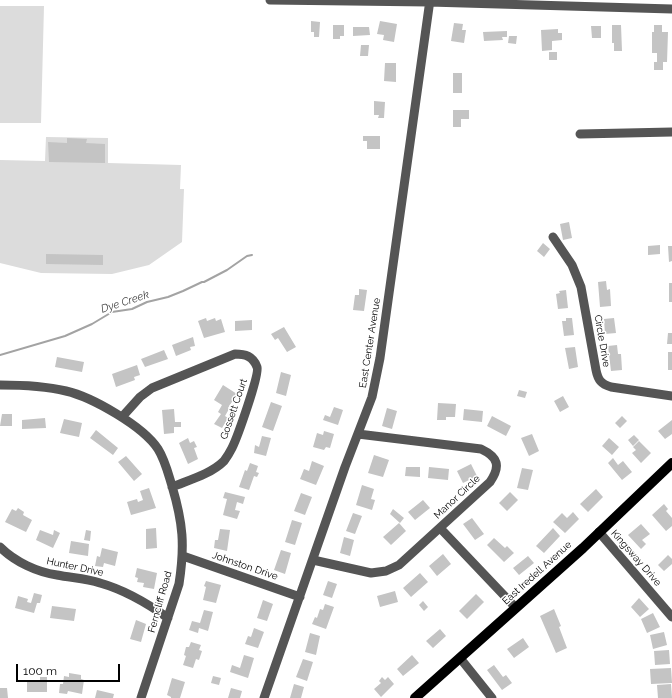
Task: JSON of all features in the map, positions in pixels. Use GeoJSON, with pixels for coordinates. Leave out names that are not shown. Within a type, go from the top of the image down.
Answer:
{"type":"FeatureCollection","features":[{"type":"Feature","properties":{"kind":"main road","name":"East Iredell Avenue"},"geometry":{"type":"LineString","coordinates":[[415,698],[516,608],[672,463]]}},
{"type":"Feature","properties":{"kind":"street"},"geometry":{"type":"LineString","coordinates":[[270,0],[429,1],[672,9]]}},
{"type":"Feature","properties":{"kind":"street","name":"East Center Avenue"},"geometry":{"type":"LineString","coordinates":[[264,698],[345,467],[372,397],[380,358],[429,1]]}},
{"type":"Feature","properties":{"kind":"street"},"geometry":{"type":"LineString","coordinates":[[580,134],[672,132]]}},
{"type":"Feature","properties":{"kind":"street","name":"Circle Drive"},"geometry":{"type":"LineString","coordinates":[[553,238],[572,265],[581,287],[596,370],[600,382],[611,388],[672,396]]}},
{"type":"Feature","properties":{"kind":"street","name":"Gossett Court"},"geometry":{"type":"LineString","coordinates":[[122,417],[140,397],[152,388],[171,379],[235,354],[246,354],[252,359],[258,368],[256,380],[232,448],[224,460],[214,468],[172,487]]}},
{"type":"Feature","properties":{"kind":"street","name":"Ferncliff Road"},"geometry":{"type":"LineString","coordinates":[[0,385],[40,386],[68,391],[89,399],[122,417],[139,430],[157,448],[166,466],[179,511],[183,537],[183,556],[179,584],[141,698]]}},
{"type":"Feature","properties":{"kind":"street","name":"Manor Circle"},"geometry":{"type":"LineString","coordinates":[[313,560],[371,573],[386,571],[399,565],[490,482],[496,473],[496,462],[491,454],[481,449],[358,434]]}},
{"type":"Feature","properties":{"kind":"street"},"geometry":{"type":"LineString","coordinates":[[440,528],[516,608]]}},
{"type":"Feature","properties":{"kind":"street","name":"Kingsway Drive"},"geometry":{"type":"LineString","coordinates":[[599,532],[672,617]]}},
{"type":"Feature","properties":{"kind":"street","name":"Hunter Drive"},"geometry":{"type":"LineString","coordinates":[[0,547],[19,562],[37,570],[57,576],[86,579],[115,588],[147,603],[168,618]]}},
{"type":"Feature","properties":{"kind":"street","name":"Johnston Drive"},"geometry":{"type":"LineString","coordinates":[[183,556],[300,597]]}},
{"type":"Feature","properties":{"kind":"street"},"geometry":{"type":"LineString","coordinates":[[460,658],[492,698]]}},
{"type":"Feature","properties":{"kind":"shaded area"},"geometry":{"type":"Polygon","coordinates":[[[0,6],[44,6],[41,123],[0,123],[0,6]]]}},
{"type":"Feature","properties":{"kind":"shaded area"},"geometry":{"type":"Polygon","coordinates":[[[46,137],[108,138],[108,163],[181,165],[180,189],[184,189],[182,242],[149,265],[112,274],[41,273],[0,263],[0,160],[45,161],[46,137]]]}},
{"type":"Feature","properties":{"kind":"building"},"geometry":{"type":"Polygon","coordinates":[[[311,21],[320,22],[319,37],[314,37],[314,32],[311,32],[311,21]]]}},
{"type":"Feature","properties":{"kind":"building"},"geometry":{"type":"Polygon","coordinates":[[[380,21],[397,24],[394,42],[383,40],[384,35],[377,34],[380,21]]]}},
{"type":"Feature","properties":{"kind":"building"},"geometry":{"type":"Polygon","coordinates":[[[454,23],[463,24],[462,30],[466,30],[464,43],[451,41],[454,23]]]}},
{"type":"Feature","properties":{"kind":"building"},"geometry":{"type":"Polygon","coordinates":[[[333,25],[344,25],[344,36],[340,36],[340,39],[333,39],[333,25]]]}},
{"type":"Feature","properties":{"kind":"building"},"geometry":{"type":"Polygon","coordinates":[[[612,25],[621,25],[622,51],[614,51],[614,43],[612,43],[612,25]]]}},
{"type":"Feature","properties":{"kind":"building"},"geometry":{"type":"Polygon","coordinates":[[[654,25],[662,25],[662,32],[668,32],[667,62],[663,62],[663,70],[654,70],[654,62],[657,62],[657,53],[652,53],[652,32],[654,32],[654,25]]]}},
{"type":"Feature","properties":{"kind":"building"},"geometry":{"type":"Polygon","coordinates":[[[591,26],[601,26],[601,38],[592,38],[591,26]]]}},
{"type":"Feature","properties":{"kind":"building"},"geometry":{"type":"Polygon","coordinates":[[[353,27],[369,27],[370,35],[353,36],[353,27]]]}},
{"type":"Feature","properties":{"kind":"building"},"geometry":{"type":"Polygon","coordinates":[[[558,29],[558,33],[562,33],[562,40],[552,41],[552,50],[542,51],[541,30],[558,29]]]}},
{"type":"Feature","properties":{"kind":"building"},"geometry":{"type":"Polygon","coordinates":[[[507,31],[507,37],[502,37],[503,40],[484,41],[483,32],[507,31]]]}},
{"type":"Feature","properties":{"kind":"building"},"geometry":{"type":"Polygon","coordinates":[[[509,36],[517,36],[516,44],[508,43],[509,36]]]}},
{"type":"Feature","properties":{"kind":"building"},"geometry":{"type":"Polygon","coordinates":[[[361,45],[369,45],[368,56],[360,56],[361,45]]]}},
{"type":"Feature","properties":{"kind":"building"},"geometry":{"type":"Polygon","coordinates":[[[549,52],[557,52],[557,60],[549,60],[549,52]]]}},
{"type":"Feature","properties":{"kind":"building"},"geometry":{"type":"Polygon","coordinates":[[[385,63],[396,63],[396,82],[384,81],[385,63]]]}},
{"type":"Feature","properties":{"kind":"building"},"geometry":{"type":"Polygon","coordinates":[[[453,73],[462,73],[462,93],[453,93],[453,73]]]}},
{"type":"Feature","properties":{"kind":"building"},"geometry":{"type":"Polygon","coordinates":[[[374,101],[385,102],[384,118],[378,118],[379,115],[374,115],[374,101]]]}},
{"type":"Feature","properties":{"kind":"building"},"geometry":{"type":"Polygon","coordinates":[[[453,110],[469,110],[469,119],[461,119],[461,127],[453,127],[453,110]]]}},
{"type":"Feature","properties":{"kind":"building"},"geometry":{"type":"Polygon","coordinates":[[[363,136],[380,136],[380,149],[367,149],[367,141],[363,141],[363,136]]]}},
{"type":"Feature","properties":{"kind":"building"},"geometry":{"type":"Polygon","coordinates":[[[67,138],[87,139],[86,143],[105,144],[105,163],[49,162],[48,142],[67,143],[67,138]]]}},
{"type":"Feature","properties":{"kind":"building"},"geometry":{"type":"Polygon","coordinates":[[[569,222],[572,238],[563,240],[560,224],[569,222]]]}},
{"type":"Feature","properties":{"kind":"building"},"geometry":{"type":"Polygon","coordinates":[[[543,243],[550,249],[544,257],[537,251],[543,243]]]}},
{"type":"Feature","properties":{"kind":"building"},"geometry":{"type":"Polygon","coordinates":[[[660,245],[660,254],[648,255],[648,246],[660,245]]]}},
{"type":"Feature","properties":{"kind":"building"},"geometry":{"type":"Polygon","coordinates":[[[668,246],[672,246],[672,261],[669,262],[668,246]]]}},
{"type":"Feature","properties":{"kind":"building"},"geometry":{"type":"Polygon","coordinates":[[[46,254],[103,255],[103,265],[46,264],[46,254]]]}},
{"type":"Feature","properties":{"kind":"building"},"geometry":{"type":"Polygon","coordinates":[[[606,281],[607,290],[610,289],[611,306],[600,307],[598,282],[606,281]]]}},
{"type":"Feature","properties":{"kind":"building"},"geometry":{"type":"Polygon","coordinates":[[[669,283],[672,283],[672,302],[669,302],[669,283]]]}},
{"type":"Feature","properties":{"kind":"building"},"geometry":{"type":"Polygon","coordinates":[[[359,289],[367,290],[364,311],[353,310],[355,295],[359,295],[359,289]]]}},
{"type":"Feature","properties":{"kind":"building"},"geometry":{"type":"Polygon","coordinates":[[[566,290],[568,308],[558,309],[556,294],[560,293],[559,291],[566,290]]]}},
{"type":"Feature","properties":{"kind":"building"},"geometry":{"type":"Polygon","coordinates":[[[206,318],[207,321],[215,318],[216,321],[221,319],[225,332],[204,338],[198,321],[206,318]]]}},
{"type":"Feature","properties":{"kind":"building"},"geometry":{"type":"Polygon","coordinates":[[[566,318],[572,318],[574,335],[564,336],[562,321],[566,321],[566,318]]]}},
{"type":"Feature","properties":{"kind":"building"},"geometry":{"type":"Polygon","coordinates":[[[614,318],[616,333],[605,334],[604,319],[614,318]]]}},
{"type":"Feature","properties":{"kind":"building"},"geometry":{"type":"Polygon","coordinates":[[[252,320],[252,330],[235,331],[235,321],[252,320]]]}},
{"type":"Feature","properties":{"kind":"building"},"geometry":{"type":"Polygon","coordinates":[[[284,327],[296,347],[287,352],[278,338],[275,340],[271,334],[284,327]]]}},
{"type":"Feature","properties":{"kind":"building"},"geometry":{"type":"Polygon","coordinates":[[[668,333],[672,333],[672,344],[667,344],[668,333]]]}},
{"type":"Feature","properties":{"kind":"building"},"geometry":{"type":"Polygon","coordinates":[[[193,337],[195,346],[190,347],[191,350],[176,356],[172,345],[193,337]]]}},
{"type":"Feature","properties":{"kind":"building"},"geometry":{"type":"Polygon","coordinates":[[[617,345],[618,354],[621,354],[622,370],[611,371],[608,346],[617,345]]]}},
{"type":"Feature","properties":{"kind":"building"},"geometry":{"type":"Polygon","coordinates":[[[575,347],[578,367],[569,369],[565,348],[575,347]]]}},
{"type":"Feature","properties":{"kind":"building"},"geometry":{"type":"Polygon","coordinates":[[[164,350],[168,359],[145,367],[141,359],[164,350]]]}},
{"type":"Feature","properties":{"kind":"building"},"geometry":{"type":"Polygon","coordinates":[[[668,352],[672,352],[672,370],[668,370],[668,352]]]}},
{"type":"Feature","properties":{"kind":"building"},"geometry":{"type":"Polygon","coordinates":[[[57,357],[84,362],[82,372],[55,367],[57,357]]]}},
{"type":"Feature","properties":{"kind":"building"},"geometry":{"type":"Polygon","coordinates":[[[137,365],[140,375],[134,377],[135,380],[116,387],[112,374],[137,365]]]}},
{"type":"Feature","properties":{"kind":"building"},"geometry":{"type":"Polygon","coordinates":[[[281,372],[291,375],[286,396],[276,393],[281,372]]]}},
{"type":"Feature","properties":{"kind":"building"},"geometry":{"type":"Polygon","coordinates":[[[223,385],[237,394],[228,408],[229,409],[225,416],[228,418],[222,428],[214,424],[221,414],[218,412],[222,405],[214,400],[223,385]]]}},
{"type":"Feature","properties":{"kind":"building"},"geometry":{"type":"Polygon","coordinates":[[[519,390],[527,392],[525,398],[517,396],[519,390]]]}},
{"type":"Feature","properties":{"kind":"building"},"geometry":{"type":"Polygon","coordinates":[[[563,396],[569,407],[560,412],[554,401],[563,396]]]}},
{"type":"Feature","properties":{"kind":"building"},"geometry":{"type":"Polygon","coordinates":[[[271,402],[282,406],[273,431],[262,427],[271,402]]]}},
{"type":"Feature","properties":{"kind":"building"},"geometry":{"type":"Polygon","coordinates":[[[438,403],[456,404],[455,417],[446,417],[446,420],[437,420],[438,403]]]}},
{"type":"Feature","properties":{"kind":"building"},"geometry":{"type":"Polygon","coordinates":[[[334,407],[343,410],[338,425],[323,420],[325,415],[330,417],[334,407]]]}},
{"type":"Feature","properties":{"kind":"building"},"geometry":{"type":"Polygon","coordinates":[[[387,408],[397,411],[392,429],[382,426],[387,408]]]}},
{"type":"Feature","properties":{"kind":"building"},"geometry":{"type":"Polygon","coordinates":[[[174,409],[175,422],[181,422],[181,427],[174,427],[174,433],[164,434],[162,410],[174,409]]]}},
{"type":"Feature","properties":{"kind":"building"},"geometry":{"type":"Polygon","coordinates":[[[464,409],[483,411],[482,422],[463,420],[464,409]]]}},
{"type":"Feature","properties":{"kind":"building"},"geometry":{"type":"Polygon","coordinates":[[[2,414],[12,414],[12,426],[0,426],[2,414]]]}},
{"type":"Feature","properties":{"kind":"building"},"geometry":{"type":"Polygon","coordinates":[[[492,416],[511,426],[506,436],[487,426],[492,416]]]}},
{"type":"Feature","properties":{"kind":"building"},"geometry":{"type":"Polygon","coordinates":[[[622,416],[627,421],[620,428],[615,423],[622,416]]]}},
{"type":"Feature","properties":{"kind":"building"},"geometry":{"type":"Polygon","coordinates":[[[45,418],[46,428],[22,429],[22,420],[45,418]]]}},
{"type":"Feature","properties":{"kind":"building"},"geometry":{"type":"Polygon","coordinates":[[[64,419],[82,423],[79,437],[60,433],[64,419]]]}},
{"type":"Feature","properties":{"kind":"building"},"geometry":{"type":"Polygon","coordinates":[[[672,420],[672,434],[665,439],[658,431],[672,420]]]}},
{"type":"Feature","properties":{"kind":"building"},"geometry":{"type":"Polygon","coordinates":[[[96,430],[118,448],[113,455],[90,438],[96,430]]]}},
{"type":"Feature","properties":{"kind":"building"},"geometry":{"type":"Polygon","coordinates":[[[324,431],[334,434],[330,448],[326,447],[324,450],[313,447],[317,433],[323,435],[324,431]]]}},
{"type":"Feature","properties":{"kind":"building"},"geometry":{"type":"Polygon","coordinates":[[[532,434],[539,451],[529,456],[521,438],[532,434]]]}},
{"type":"Feature","properties":{"kind":"building"},"geometry":{"type":"Polygon","coordinates":[[[634,435],[639,440],[633,446],[628,440],[634,435]]]}},
{"type":"Feature","properties":{"kind":"building"},"geometry":{"type":"Polygon","coordinates":[[[262,436],[271,438],[266,456],[254,453],[255,445],[259,447],[262,436]]]}},
{"type":"Feature","properties":{"kind":"building"},"geometry":{"type":"Polygon","coordinates":[[[188,438],[190,443],[194,441],[197,447],[194,448],[198,459],[188,464],[179,443],[188,438]]]}},
{"type":"Feature","properties":{"kind":"building"},"geometry":{"type":"Polygon","coordinates":[[[609,438],[619,447],[612,455],[602,446],[609,438]]]}},
{"type":"Feature","properties":{"kind":"building"},"geometry":{"type":"Polygon","coordinates":[[[639,441],[651,453],[641,463],[632,453],[636,450],[633,447],[639,441]]]}},
{"type":"Feature","properties":{"kind":"building"},"geometry":{"type":"Polygon","coordinates":[[[374,455],[389,460],[383,477],[368,473],[374,455]]]}},
{"type":"Feature","properties":{"kind":"building"},"geometry":{"type":"Polygon","coordinates":[[[126,456],[142,474],[134,481],[118,462],[126,456]]]}},
{"type":"Feature","properties":{"kind":"building"},"geometry":{"type":"Polygon","coordinates":[[[613,458],[618,465],[623,461],[632,472],[622,480],[608,463],[613,458]]]}},
{"type":"Feature","properties":{"kind":"building"},"geometry":{"type":"Polygon","coordinates":[[[312,461],[324,466],[316,485],[300,479],[304,469],[309,471],[312,461]]]}},
{"type":"Feature","properties":{"kind":"building"},"geometry":{"type":"Polygon","coordinates":[[[250,463],[258,466],[256,472],[259,473],[257,477],[254,476],[249,490],[239,487],[245,470],[247,471],[250,463]]]}},
{"type":"Feature","properties":{"kind":"building"},"geometry":{"type":"Polygon","coordinates":[[[471,464],[477,476],[463,483],[457,471],[471,464]]]}},
{"type":"Feature","properties":{"kind":"building"},"geometry":{"type":"Polygon","coordinates":[[[406,467],[420,467],[420,477],[405,476],[406,467]]]}},
{"type":"Feature","properties":{"kind":"building"},"geometry":{"type":"Polygon","coordinates":[[[429,467],[449,469],[448,480],[428,478],[429,467]]]}},
{"type":"Feature","properties":{"kind":"building"},"geometry":{"type":"Polygon","coordinates":[[[522,468],[533,470],[528,490],[517,488],[522,468]]]}},
{"type":"Feature","properties":{"kind":"building"},"geometry":{"type":"Polygon","coordinates":[[[362,485],[374,489],[371,499],[375,500],[372,510],[356,505],[362,485]]]}},
{"type":"Feature","properties":{"kind":"building"},"geometry":{"type":"Polygon","coordinates":[[[149,488],[156,508],[131,515],[127,502],[137,499],[138,502],[143,500],[140,491],[149,488]]]}},
{"type":"Feature","properties":{"kind":"building"},"geometry":{"type":"Polygon","coordinates":[[[596,489],[603,497],[588,512],[580,504],[596,489]]]}},
{"type":"Feature","properties":{"kind":"building"},"geometry":{"type":"Polygon","coordinates":[[[225,492],[245,497],[243,504],[237,502],[235,510],[240,511],[237,519],[223,515],[227,499],[223,498],[225,492]]]}},
{"type":"Feature","properties":{"kind":"building"},"geometry":{"type":"Polygon","coordinates":[[[510,492],[518,500],[507,511],[499,503],[510,492]]]}},
{"type":"Feature","properties":{"kind":"building"},"geometry":{"type":"Polygon","coordinates":[[[301,493],[312,497],[305,515],[294,511],[301,493]]]}},
{"type":"Feature","properties":{"kind":"building"},"geometry":{"type":"Polygon","coordinates":[[[423,500],[430,508],[415,520],[408,512],[423,500]]]}},
{"type":"Feature","properties":{"kind":"building"},"geometry":{"type":"Polygon","coordinates":[[[664,504],[668,509],[666,511],[672,518],[672,526],[666,531],[652,515],[664,504]]]}},
{"type":"Feature","properties":{"kind":"building"},"geometry":{"type":"Polygon","coordinates":[[[18,508],[24,512],[23,515],[32,520],[26,532],[5,522],[12,509],[16,511],[18,508]]]}},
{"type":"Feature","properties":{"kind":"building"},"geometry":{"type":"Polygon","coordinates":[[[393,509],[404,518],[400,523],[390,514],[393,509]]]}},
{"type":"Feature","properties":{"kind":"building"},"geometry":{"type":"Polygon","coordinates":[[[573,512],[579,519],[565,533],[553,522],[562,513],[567,518],[573,512]]]}},
{"type":"Feature","properties":{"kind":"building"},"geometry":{"type":"Polygon","coordinates":[[[353,513],[362,516],[355,534],[346,531],[353,513]]]}},
{"type":"Feature","properties":{"kind":"building"},"geometry":{"type":"Polygon","coordinates":[[[472,518],[484,534],[475,540],[463,524],[472,518]]]}},
{"type":"Feature","properties":{"kind":"building"},"geometry":{"type":"Polygon","coordinates":[[[292,520],[302,523],[295,545],[285,542],[292,520]]]}},
{"type":"Feature","properties":{"kind":"building"},"geometry":{"type":"Polygon","coordinates":[[[399,523],[406,531],[391,545],[383,537],[399,523]]]}},
{"type":"Feature","properties":{"kind":"building"},"geometry":{"type":"Polygon","coordinates":[[[641,524],[650,534],[642,540],[646,544],[641,549],[628,535],[641,524]]]}},
{"type":"Feature","properties":{"kind":"building"},"geometry":{"type":"Polygon","coordinates":[[[156,528],[157,548],[146,549],[146,529],[156,528]]]}},
{"type":"Feature","properties":{"kind":"building"},"geometry":{"type":"Polygon","coordinates":[[[553,528],[560,536],[544,553],[536,546],[553,528]]]}},
{"type":"Feature","properties":{"kind":"building"},"geometry":{"type":"Polygon","coordinates":[[[220,529],[230,530],[227,551],[214,548],[215,540],[218,540],[220,529]]]}},
{"type":"Feature","properties":{"kind":"building"},"geometry":{"type":"Polygon","coordinates":[[[40,530],[53,535],[54,530],[60,533],[53,548],[36,540],[40,530]]]}},
{"type":"Feature","properties":{"kind":"building"},"geometry":{"type":"Polygon","coordinates":[[[86,530],[91,531],[90,541],[84,540],[86,530]]]}},
{"type":"Feature","properties":{"kind":"building"},"geometry":{"type":"Polygon","coordinates":[[[344,537],[354,540],[350,556],[340,553],[344,537]]]}},
{"type":"Feature","properties":{"kind":"building"},"geometry":{"type":"Polygon","coordinates":[[[494,538],[505,548],[507,546],[514,553],[504,562],[487,545],[494,538]]]}},
{"type":"Feature","properties":{"kind":"building"},"geometry":{"type":"Polygon","coordinates":[[[71,541],[89,544],[88,556],[69,553],[71,541]]]}},
{"type":"Feature","properties":{"kind":"building"},"geometry":{"type":"Polygon","coordinates":[[[102,548],[118,552],[115,566],[104,563],[103,567],[95,566],[97,556],[100,557],[102,548]]]}},
{"type":"Feature","properties":{"kind":"building"},"geometry":{"type":"Polygon","coordinates":[[[281,550],[291,553],[285,574],[274,570],[281,550]]]}},
{"type":"Feature","properties":{"kind":"building"},"geometry":{"type":"Polygon","coordinates":[[[443,554],[451,564],[437,576],[429,566],[443,554]]]}},
{"type":"Feature","properties":{"kind":"building"},"geometry":{"type":"Polygon","coordinates":[[[668,555],[672,559],[672,564],[664,571],[658,565],[668,555]]]}},
{"type":"Feature","properties":{"kind":"building"},"geometry":{"type":"Polygon","coordinates":[[[528,556],[534,563],[519,575],[513,568],[528,556]]]}},
{"type":"Feature","properties":{"kind":"building"},"geometry":{"type":"Polygon","coordinates":[[[137,568],[157,573],[154,589],[143,587],[144,583],[137,582],[138,578],[135,577],[137,568]]]}},
{"type":"Feature","properties":{"kind":"building"},"geometry":{"type":"Polygon","coordinates":[[[420,573],[428,582],[411,597],[403,588],[420,573]]]}},
{"type":"Feature","properties":{"kind":"building"},"geometry":{"type":"Polygon","coordinates":[[[206,581],[221,585],[216,603],[203,600],[206,581]]]}},
{"type":"Feature","properties":{"kind":"building"},"geometry":{"type":"Polygon","coordinates":[[[328,581],[337,584],[332,598],[323,595],[328,581]]]}},
{"type":"Feature","properties":{"kind":"building"},"geometry":{"type":"Polygon","coordinates":[[[395,591],[398,602],[380,607],[377,596],[395,591]]]}},
{"type":"Feature","properties":{"kind":"building"},"geometry":{"type":"Polygon","coordinates":[[[34,593],[42,595],[40,603],[37,603],[34,613],[15,608],[18,596],[28,599],[27,602],[31,603],[34,593]]]}},
{"type":"Feature","properties":{"kind":"building"},"geometry":{"type":"Polygon","coordinates":[[[476,594],[484,602],[467,619],[459,611],[476,594]]]}},
{"type":"Feature","properties":{"kind":"building"},"geometry":{"type":"Polygon","coordinates":[[[639,598],[649,609],[640,617],[631,607],[639,598]]]}},
{"type":"Feature","properties":{"kind":"building"},"geometry":{"type":"Polygon","coordinates":[[[263,600],[273,604],[267,621],[257,618],[263,600]]]}},
{"type":"Feature","properties":{"kind":"building"},"geometry":{"type":"Polygon","coordinates":[[[423,601],[428,607],[424,611],[419,605],[423,601]]]}},
{"type":"Feature","properties":{"kind":"building"},"geometry":{"type":"Polygon","coordinates":[[[325,604],[334,607],[326,629],[312,624],[315,617],[317,618],[320,609],[323,610],[325,604]]]}},
{"type":"Feature","properties":{"kind":"building"},"geometry":{"type":"Polygon","coordinates":[[[52,606],[76,609],[74,621],[50,618],[52,606]]]}},
{"type":"Feature","properties":{"kind":"building"},"geometry":{"type":"Polygon","coordinates":[[[554,609],[561,626],[559,627],[567,648],[556,653],[540,616],[554,609]]]}},
{"type":"Feature","properties":{"kind":"building"},"geometry":{"type":"Polygon","coordinates":[[[204,610],[213,612],[208,631],[199,628],[198,633],[189,630],[192,621],[200,623],[204,610]]]}},
{"type":"Feature","properties":{"kind":"building"},"geometry":{"type":"Polygon","coordinates":[[[653,613],[660,627],[647,633],[641,619],[653,613]]]}},
{"type":"Feature","properties":{"kind":"building"},"geometry":{"type":"Polygon","coordinates":[[[136,620],[146,624],[141,642],[130,639],[136,620]]]}},
{"type":"Feature","properties":{"kind":"building"},"geometry":{"type":"Polygon","coordinates":[[[254,628],[264,632],[258,648],[245,644],[248,636],[251,637],[254,628]]]}},
{"type":"Feature","properties":{"kind":"building"},"geometry":{"type":"Polygon","coordinates":[[[440,629],[446,636],[433,648],[426,641],[440,629]]]}},
{"type":"Feature","properties":{"kind":"building"},"geometry":{"type":"Polygon","coordinates":[[[664,632],[667,645],[653,649],[650,635],[664,632]]]}},
{"type":"Feature","properties":{"kind":"building"},"geometry":{"type":"Polygon","coordinates":[[[310,633],[320,636],[316,655],[305,652],[310,633]]]}},
{"type":"Feature","properties":{"kind":"building"},"geometry":{"type":"Polygon","coordinates":[[[523,638],[529,647],[514,658],[507,649],[523,638]]]}},
{"type":"Feature","properties":{"kind":"building"},"geometry":{"type":"Polygon","coordinates":[[[191,642],[201,645],[199,650],[202,651],[199,660],[196,659],[193,668],[183,665],[186,656],[184,655],[186,647],[189,647],[191,642]]]}},
{"type":"Feature","properties":{"kind":"building"},"geometry":{"type":"Polygon","coordinates":[[[669,650],[670,664],[655,665],[654,651],[669,650]]]}},
{"type":"Feature","properties":{"kind":"building"},"geometry":{"type":"Polygon","coordinates":[[[244,655],[254,658],[248,678],[230,672],[232,665],[240,668],[244,655]]]}},
{"type":"Feature","properties":{"kind":"building"},"geometry":{"type":"Polygon","coordinates":[[[412,655],[419,663],[403,676],[397,669],[412,655]]]}},
{"type":"Feature","properties":{"kind":"building"},"geometry":{"type":"Polygon","coordinates":[[[303,659],[313,662],[307,681],[296,677],[303,659]]]}},
{"type":"Feature","properties":{"kind":"building"},"geometry":{"type":"Polygon","coordinates":[[[494,665],[503,677],[506,675],[512,683],[502,690],[487,670],[494,665]]]}},
{"type":"Feature","properties":{"kind":"building"},"geometry":{"type":"Polygon","coordinates":[[[671,668],[672,683],[651,684],[650,669],[671,668]]]}},
{"type":"Feature","properties":{"kind":"building"},"geometry":{"type":"Polygon","coordinates":[[[69,673],[81,675],[81,679],[84,680],[82,694],[68,691],[67,694],[59,693],[60,684],[63,684],[64,676],[69,677],[69,673]]]}},
{"type":"Feature","properties":{"kind":"building"},"geometry":{"type":"Polygon","coordinates":[[[213,676],[221,678],[219,685],[211,683],[213,676]]]}},
{"type":"Feature","properties":{"kind":"building"},"geometry":{"type":"Polygon","coordinates":[[[40,677],[47,677],[47,692],[27,692],[27,681],[40,681],[40,677]]]}},
{"type":"Feature","properties":{"kind":"building"},"geometry":{"type":"Polygon","coordinates":[[[382,677],[385,680],[388,677],[394,684],[381,697],[374,689],[381,683],[379,681],[382,677]]]}},
{"type":"Feature","properties":{"kind":"building"},"geometry":{"type":"Polygon","coordinates":[[[172,678],[185,682],[180,698],[171,698],[167,695],[172,678]]]}},
{"type":"Feature","properties":{"kind":"building"},"geometry":{"type":"Polygon","coordinates":[[[294,684],[304,687],[301,698],[290,698],[294,684]]]}},
{"type":"Feature","properties":{"kind":"building"},"geometry":{"type":"Polygon","coordinates":[[[671,684],[672,698],[658,698],[657,685],[671,684]]]}},
{"type":"Feature","properties":{"kind":"building"},"geometry":{"type":"Polygon","coordinates":[[[0,688],[7,688],[8,698],[0,698],[0,688]]]}},
{"type":"Feature","properties":{"kind":"building"},"geometry":{"type":"Polygon","coordinates":[[[231,688],[242,691],[240,698],[228,698],[231,688]]]}},
{"type":"Feature","properties":{"kind":"building"},"geometry":{"type":"Polygon","coordinates":[[[97,690],[114,694],[113,698],[95,698],[97,690]]]}},
{"type":"Feature","properties":{"kind":"waterway","name":"Dye Creek"},"geometry":{"type":"LineString","coordinates":[[0,355],[65,336],[92,324],[112,312],[132,309],[147,302],[168,297],[204,282],[227,270],[247,256],[252,255]]}}]}
